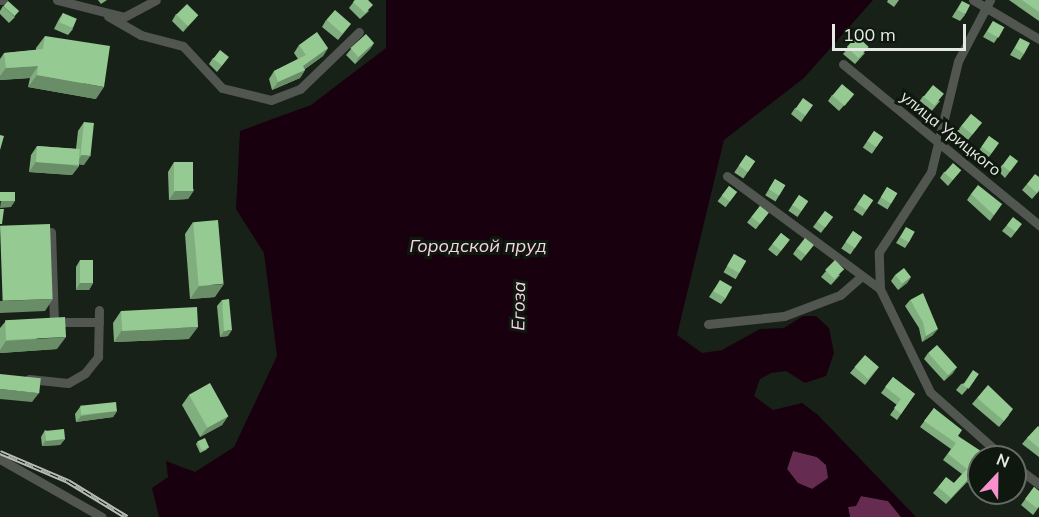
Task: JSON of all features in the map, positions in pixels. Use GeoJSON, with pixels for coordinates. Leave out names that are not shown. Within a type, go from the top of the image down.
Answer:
{"type":"FeatureCollection","features":[{"type":"Feature","properties":{"kind":"street"},"geometry":{"type":"LineString","coordinates":[[57,0],[108,16],[141,35],[183,46],[222,88],[271,100],[300,89],[359,32]]}},
{"type":"Feature","properties":{"kind":"street"},"geometry":{"type":"LineString","coordinates":[[108,16],[124,17],[156,0]]}},
{"type":"Feature","properties":{"kind":"street"},"geometry":{"type":"LineString","coordinates":[[973,0],[989,3],[1039,39]]}},
{"type":"Feature","properties":{"kind":"street"},"geometry":{"type":"LineString","coordinates":[[989,3],[958,61],[941,142],[930,172],[879,252],[880,289],[930,392],[990,445]]}},
{"type":"Feature","properties":{"kind":"street","name":"улица Урицкого"},"geometry":{"type":"LineString","coordinates":[[843,64],[941,142],[1039,225]]}},
{"type":"Feature","properties":{"kind":"street"},"geometry":{"type":"LineString","coordinates":[[727,176],[880,289]]}},
{"type":"Feature","properties":{"kind":"street"},"geometry":{"type":"LineString","coordinates":[[51,232],[54,322]]}},
{"type":"Feature","properties":{"kind":"street"},"geometry":{"type":"LineString","coordinates":[[708,324],[792,313],[840,295],[862,276]]}},
{"type":"Feature","properties":{"kind":"street"},"geometry":{"type":"LineString","coordinates":[[11,377],[68,383],[85,373],[98,357],[99,310]]}},
{"type":"Feature","properties":{"kind":"street"},"geometry":{"type":"LineString","coordinates":[[43,322],[99,322]]}},
{"type":"Feature","properties":{"kind":"street"},"geometry":{"type":"LineString","coordinates":[[0,459],[102,517]]}},
{"type":"Feature","properties":{"kind":"shaded area"},"geometry":{"type":"Polygon","coordinates":[[[793,451],[817,457],[826,465],[829,478],[812,489],[797,483],[787,469],[793,451]]]}},
{"type":"Feature","properties":{"kind":"shaded area"},"geometry":{"type":"Polygon","coordinates":[[[861,496],[888,501],[901,517],[850,517],[848,507],[861,496]]]}},
{"type":"Feature","properties":{"kind":"water","name":"Городской пруд"},"geometry":{"type":"Polygon","coordinates":[[[386,0],[873,0],[804,78],[724,140],[677,335],[702,353],[722,350],[760,329],[784,328],[803,316],[816,316],[829,328],[834,353],[826,376],[805,383],[786,371],[771,373],[760,379],[754,396],[773,410],[802,403],[818,415],[916,517],[901,517],[888,501],[861,496],[856,506],[848,507],[850,517],[159,517],[152,488],[168,477],[166,461],[195,472],[234,447],[277,356],[264,253],[236,209],[240,131],[311,105],[386,48],[386,0]],[[793,451],[787,469],[798,483],[812,489],[828,478],[826,465],[817,457],[793,451]]]}},
{"type":"Feature","properties":{"kind":"building"},"geometry":{"type":"Polygon","coordinates":[[[368,0],[373,5],[365,13],[353,2],[368,0]]]}},
{"type":"Feature","properties":{"kind":"building"},"geometry":{"type":"Polygon","coordinates":[[[1022,0],[1039,0],[1039,12],[1022,0]]]}},
{"type":"Feature","properties":{"kind":"building"},"geometry":{"type":"Polygon","coordinates":[[[8,1],[19,11],[14,16],[3,6],[8,1]]]}},
{"type":"Feature","properties":{"kind":"building"},"geometry":{"type":"Polygon","coordinates":[[[962,1],[970,5],[965,14],[957,10],[962,1]]]}},
{"type":"Feature","properties":{"kind":"building"},"geometry":{"type":"Polygon","coordinates":[[[187,4],[198,15],[188,26],[176,15],[187,4]]]}},
{"type":"Feature","properties":{"kind":"building"},"geometry":{"type":"Polygon","coordinates":[[[335,10],[351,24],[342,34],[326,20],[335,10]]]}},
{"type":"Feature","properties":{"kind":"building"},"geometry":{"type":"Polygon","coordinates":[[[63,13],[77,19],[73,28],[59,22],[63,13]]]}},
{"type":"Feature","properties":{"kind":"building"},"geometry":{"type":"Polygon","coordinates":[[[993,21],[1004,27],[999,38],[987,31],[993,21]]]}},
{"type":"Feature","properties":{"kind":"building"},"geometry":{"type":"Polygon","coordinates":[[[317,32],[328,48],[303,66],[305,70],[278,82],[274,71],[306,55],[299,45],[317,32]]]}},
{"type":"Feature","properties":{"kind":"building"},"geometry":{"type":"Polygon","coordinates":[[[366,34],[374,43],[358,57],[350,48],[366,34]]]}},
{"type":"Feature","properties":{"kind":"building"},"geometry":{"type":"Polygon","coordinates":[[[45,36],[110,46],[104,87],[37,75],[38,66],[6,68],[4,53],[43,49],[45,36]]]}},
{"type":"Feature","properties":{"kind":"building"},"geometry":{"type":"Polygon","coordinates":[[[857,36],[869,47],[858,58],[847,47],[857,36]]]}},
{"type":"Feature","properties":{"kind":"building"},"geometry":{"type":"Polygon","coordinates":[[[1020,38],[1030,43],[1024,54],[1015,48],[1020,38]]]}},
{"type":"Feature","properties":{"kind":"building"},"geometry":{"type":"Polygon","coordinates":[[[220,50],[229,57],[222,65],[213,59],[220,50]]]}},
{"type":"Feature","properties":{"kind":"building"},"geometry":{"type":"Polygon","coordinates":[[[842,84],[854,94],[845,106],[832,95],[842,84]]]}},
{"type":"Feature","properties":{"kind":"building"},"geometry":{"type":"Polygon","coordinates":[[[933,85],[944,94],[934,105],[924,97],[933,85]]]}},
{"type":"Feature","properties":{"kind":"building"},"geometry":{"type":"Polygon","coordinates":[[[803,98],[813,105],[805,116],[796,109],[803,98]]]}},
{"type":"Feature","properties":{"kind":"building"},"geometry":{"type":"Polygon","coordinates":[[[971,114],[982,123],[972,134],[962,126],[971,114]]]}},
{"type":"Feature","properties":{"kind":"building"},"geometry":{"type":"Polygon","coordinates":[[[84,122],[94,123],[90,156],[81,155],[84,122]]]}},
{"type":"Feature","properties":{"kind":"building"},"geometry":{"type":"Polygon","coordinates":[[[874,131],[883,137],[876,147],[867,141],[874,131]]]}},
{"type":"Feature","properties":{"kind":"building"},"geometry":{"type":"Polygon","coordinates":[[[0,135],[4,136],[0,150],[0,135]]]}},
{"type":"Feature","properties":{"kind":"building"},"geometry":{"type":"Polygon","coordinates":[[[989,136],[999,143],[991,154],[982,147],[989,136]]]}},
{"type":"Feature","properties":{"kind":"building"},"geometry":{"type":"Polygon","coordinates":[[[37,146],[80,149],[79,165],[36,162],[37,146]]]}},
{"type":"Feature","properties":{"kind":"building"},"geometry":{"type":"Polygon","coordinates":[[[746,155],[755,161],[748,172],[739,166],[746,155]]]}},
{"type":"Feature","properties":{"kind":"building"},"geometry":{"type":"Polygon","coordinates":[[[1010,155],[1018,161],[1010,171],[1002,165],[1010,155]]]}},
{"type":"Feature","properties":{"kind":"building"},"geometry":{"type":"Polygon","coordinates":[[[174,162],[193,162],[193,191],[174,191],[174,162]]]}},
{"type":"Feature","properties":{"kind":"building"},"geometry":{"type":"Polygon","coordinates":[[[953,163],[961,170],[953,180],[944,173],[953,163]]]}},
{"type":"Feature","properties":{"kind":"building"},"geometry":{"type":"Polygon","coordinates":[[[1035,174],[1039,177],[1037,193],[1027,184],[1035,174]]]}},
{"type":"Feature","properties":{"kind":"building"},"geometry":{"type":"Polygon","coordinates":[[[775,179],[785,185],[779,195],[769,189],[775,179]]]}},
{"type":"Feature","properties":{"kind":"building"},"geometry":{"type":"Polygon","coordinates":[[[978,185],[1002,204],[994,215],[971,194],[978,185]]]}},
{"type":"Feature","properties":{"kind":"building"},"geometry":{"type":"Polygon","coordinates":[[[729,186],[737,192],[730,202],[722,196],[729,186]]]}},
{"type":"Feature","properties":{"kind":"building"},"geometry":{"type":"Polygon","coordinates":[[[887,187],[897,193],[891,203],[881,197],[887,187]]]}},
{"type":"Feature","properties":{"kind":"building"},"geometry":{"type":"Polygon","coordinates":[[[0,192],[15,192],[15,201],[0,201],[0,192]]]}},
{"type":"Feature","properties":{"kind":"building"},"geometry":{"type":"Polygon","coordinates":[[[864,194],[873,200],[866,210],[857,204],[864,194]]]}},
{"type":"Feature","properties":{"kind":"building"},"geometry":{"type":"Polygon","coordinates":[[[799,195],[808,201],[801,211],[792,205],[799,195]]]}},
{"type":"Feature","properties":{"kind":"building"},"geometry":{"type":"Polygon","coordinates":[[[760,206],[769,213],[760,224],[751,217],[760,206]]]}},
{"type":"Feature","properties":{"kind":"building"},"geometry":{"type":"Polygon","coordinates":[[[0,209],[4,209],[2,224],[0,224],[0,209]]]}},
{"type":"Feature","properties":{"kind":"building"},"geometry":{"type":"Polygon","coordinates":[[[825,211],[833,217],[825,227],[817,221],[825,211]]]}},
{"type":"Feature","properties":{"kind":"building"},"geometry":{"type":"Polygon","coordinates":[[[1013,217],[1022,224],[1016,232],[1007,225],[1013,217]]]}},
{"type":"Feature","properties":{"kind":"building"},"geometry":{"type":"Polygon","coordinates":[[[218,220],[224,284],[199,286],[193,222],[218,220]]]}},
{"type":"Feature","properties":{"kind":"building"},"geometry":{"type":"Polygon","coordinates":[[[50,224],[53,299],[3,301],[0,226],[50,224]]]}},
{"type":"Feature","properties":{"kind":"building"},"geometry":{"type":"Polygon","coordinates":[[[906,227],[915,232],[909,242],[900,237],[906,227]]]}},
{"type":"Feature","properties":{"kind":"building"},"geometry":{"type":"Polygon","coordinates":[[[853,231],[862,237],[855,248],[846,242],[853,231]]]}},
{"type":"Feature","properties":{"kind":"building"},"geometry":{"type":"Polygon","coordinates":[[[781,233],[790,240],[781,251],[772,244],[781,233]]]}},
{"type":"Feature","properties":{"kind":"building"},"geometry":{"type":"Polygon","coordinates":[[[805,238],[814,245],[806,255],[797,248],[805,238]]]}},
{"type":"Feature","properties":{"kind":"building"},"geometry":{"type":"Polygon","coordinates":[[[734,254],[746,261],[739,273],[727,266],[734,254]]]}},
{"type":"Feature","properties":{"kind":"building"},"geometry":{"type":"Polygon","coordinates":[[[80,260],[93,260],[93,283],[80,283],[80,260]]]}},
{"type":"Feature","properties":{"kind":"building"},"geometry":{"type":"Polygon","coordinates":[[[835,260],[844,269],[834,279],[825,270],[835,260]]]}},
{"type":"Feature","properties":{"kind":"building"},"geometry":{"type":"Polygon","coordinates":[[[904,268],[911,277],[902,283],[895,275],[904,268]]]}},
{"type":"Feature","properties":{"kind":"building"},"geometry":{"type":"Polygon","coordinates":[[[720,280],[732,287],[726,298],[714,291],[720,280]]]}},
{"type":"Feature","properties":{"kind":"building"},"geometry":{"type":"Polygon","coordinates":[[[923,293],[938,329],[926,336],[923,322],[910,300],[923,293]]]}},
{"type":"Feature","properties":{"kind":"building"},"geometry":{"type":"Polygon","coordinates":[[[229,299],[232,330],[224,331],[222,300],[229,299]]]}},
{"type":"Feature","properties":{"kind":"building"},"geometry":{"type":"Polygon","coordinates":[[[197,307],[198,327],[122,331],[121,311],[197,307]]]}},
{"type":"Feature","properties":{"kind":"building"},"geometry":{"type":"Polygon","coordinates":[[[65,317],[66,337],[6,340],[5,320],[65,317]]]}},
{"type":"Feature","properties":{"kind":"building"},"geometry":{"type":"Polygon","coordinates":[[[937,345],[957,367],[948,375],[928,353],[937,345]]]}},
{"type":"Feature","properties":{"kind":"building"},"geometry":{"type":"Polygon","coordinates":[[[865,355],[879,367],[868,379],[855,367],[865,355]]]}},
{"type":"Feature","properties":{"kind":"building"},"geometry":{"type":"Polygon","coordinates":[[[973,370],[979,374],[969,389],[963,385],[973,370]]]}},
{"type":"Feature","properties":{"kind":"building"},"geometry":{"type":"Polygon","coordinates":[[[0,374],[41,378],[39,393],[0,389],[0,374]]]}},
{"type":"Feature","properties":{"kind":"building"},"geometry":{"type":"Polygon","coordinates":[[[893,377],[915,394],[901,414],[894,408],[901,399],[885,387],[893,377]]]}},
{"type":"Feature","properties":{"kind":"building"},"geometry":{"type":"Polygon","coordinates":[[[210,383],[228,416],[207,428],[189,395],[210,383]]]}},
{"type":"Feature","properties":{"kind":"building"},"geometry":{"type":"Polygon","coordinates":[[[988,385],[1013,409],[1004,421],[977,398],[988,385]]]}},
{"type":"Feature","properties":{"kind":"building"},"geometry":{"type":"Polygon","coordinates":[[[116,402],[117,411],[81,415],[80,406],[116,402]]]}},
{"type":"Feature","properties":{"kind":"building"},"geometry":{"type":"Polygon","coordinates":[[[934,408],[962,430],[958,436],[972,445],[967,445],[967,469],[948,454],[956,443],[924,421],[934,408]]]}},
{"type":"Feature","properties":{"kind":"building"},"geometry":{"type":"Polygon","coordinates":[[[1039,427],[1039,448],[1027,438],[1039,427]]]}},
{"type":"Feature","properties":{"kind":"building"},"geometry":{"type":"Polygon","coordinates":[[[64,429],[65,439],[46,441],[45,431],[64,429]]]}},
{"type":"Feature","properties":{"kind":"building"},"geometry":{"type":"Polygon","coordinates":[[[205,438],[209,447],[202,450],[198,441],[205,438]]]}},
{"type":"Feature","properties":{"kind":"building"},"geometry":{"type":"Polygon","coordinates":[[[967,469],[967,480],[951,498],[938,487],[946,477],[954,483],[967,469]]]}},
{"type":"Feature","properties":{"kind":"building"},"geometry":{"type":"Polygon","coordinates":[[[1034,487],[1039,491],[1039,506],[1037,508],[1027,500],[1027,496],[1034,487]]]}},
{"type":"Feature","properties":{"kind":"railway"},"geometry":{"type":"LineString","coordinates":[[0,452],[68,481],[127,517]]}},
{"type":"Feature","properties":{"kind":"water label","name":"Егоза"},"geometry":{"type":"Point","coordinates":[519,306]}}]}
